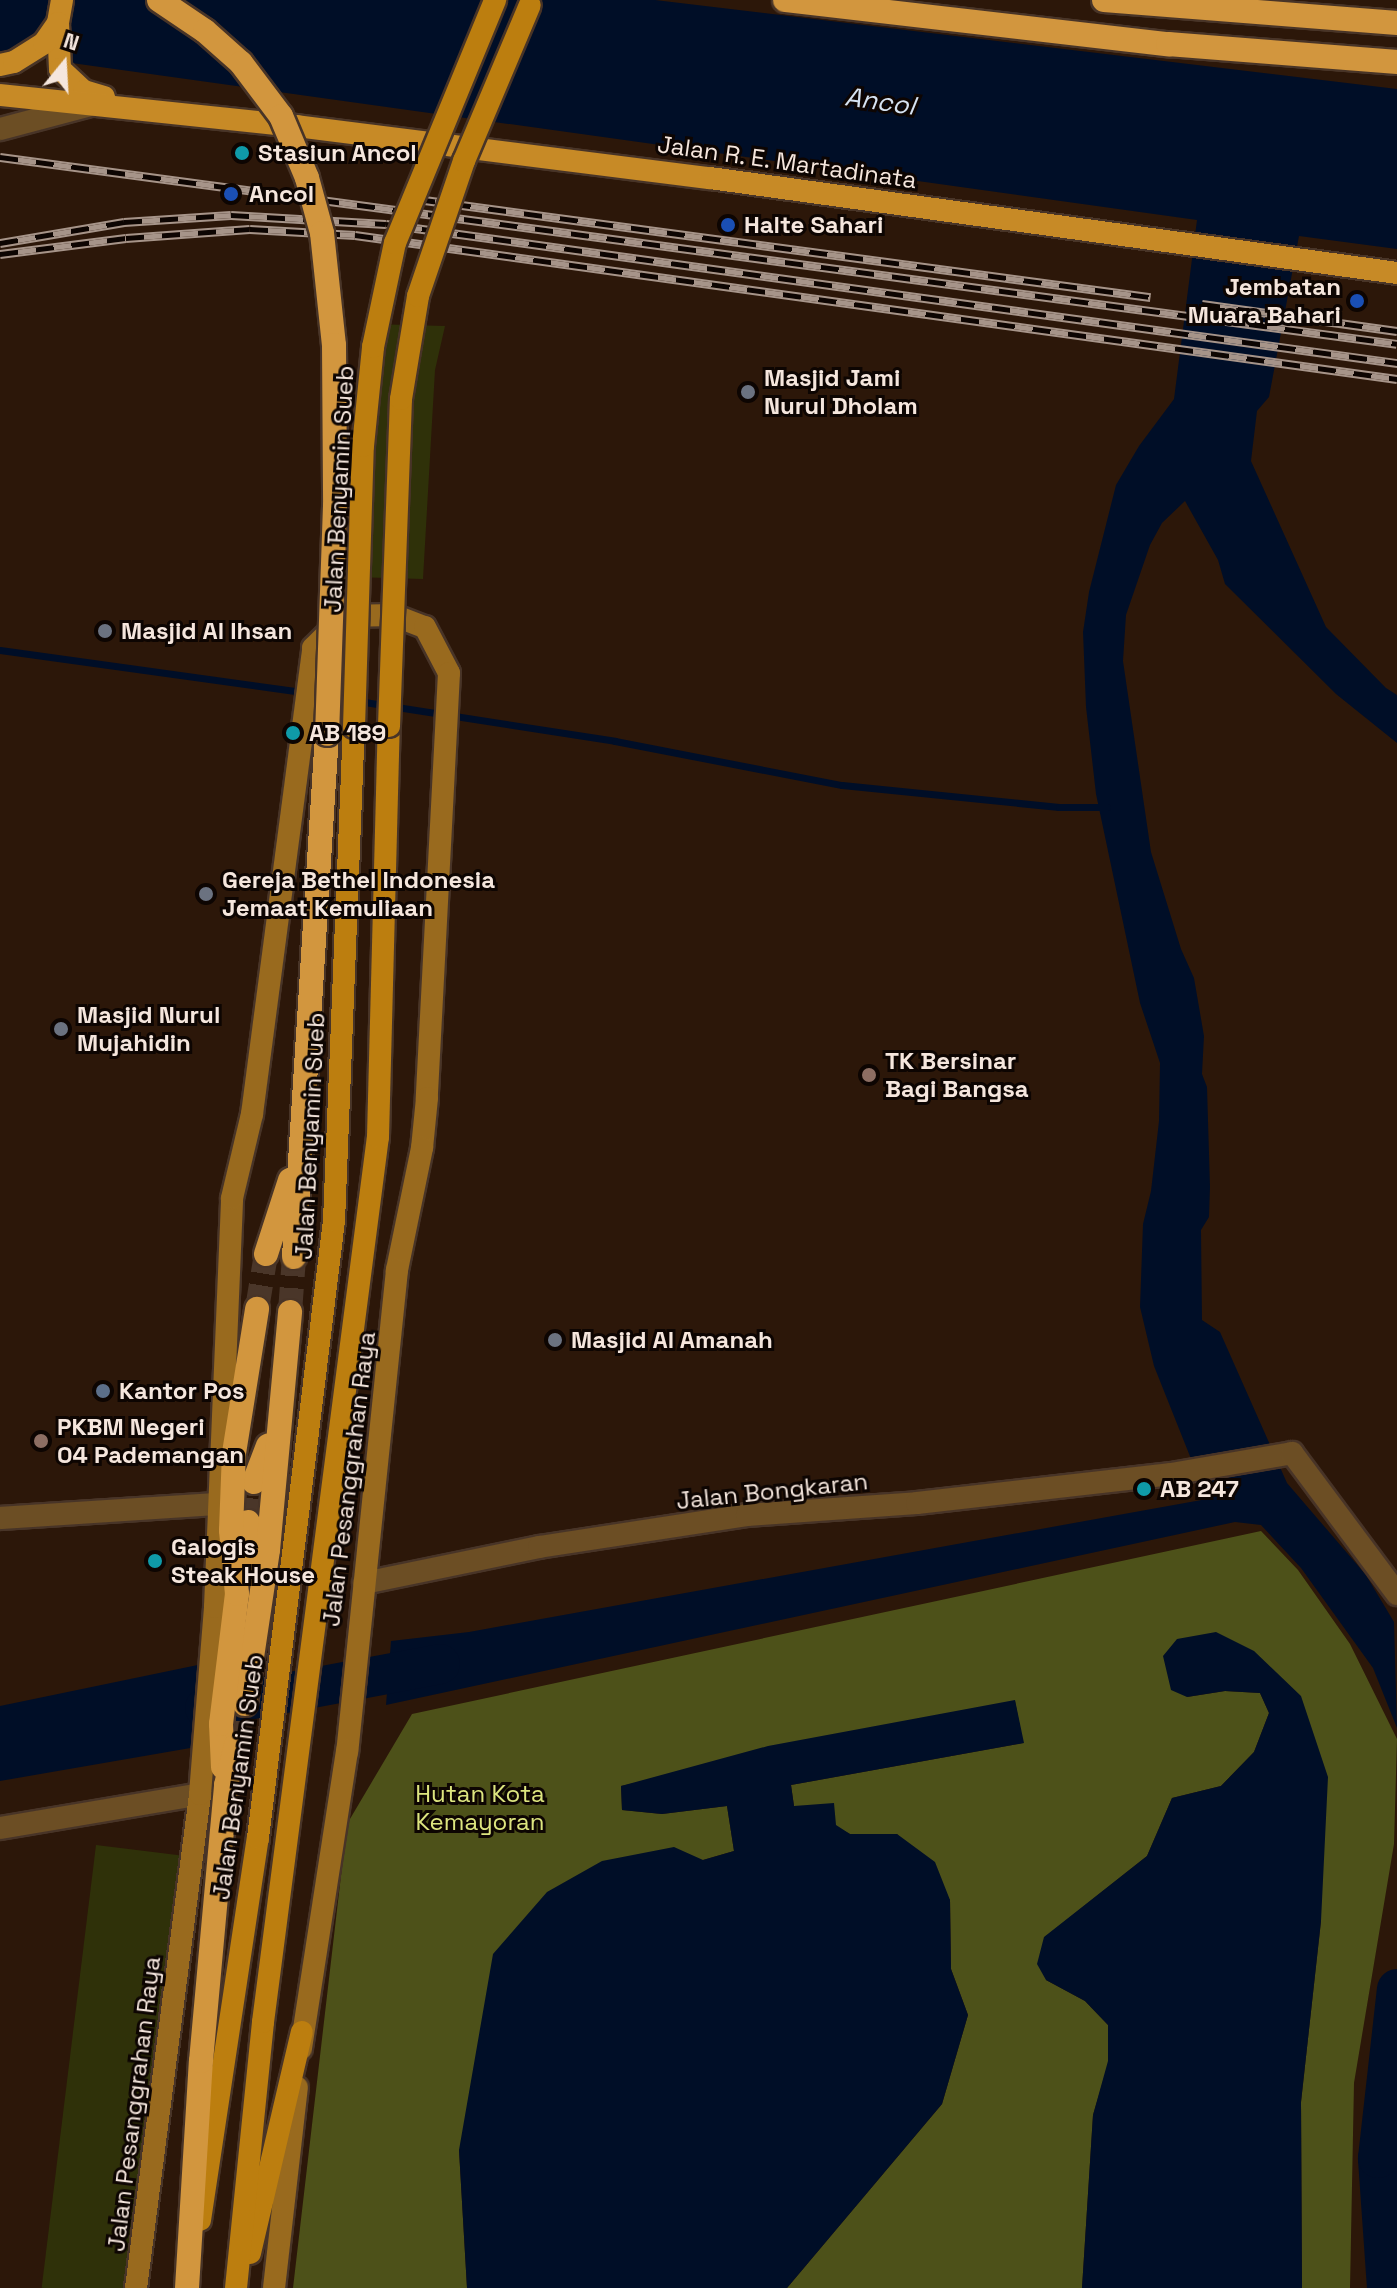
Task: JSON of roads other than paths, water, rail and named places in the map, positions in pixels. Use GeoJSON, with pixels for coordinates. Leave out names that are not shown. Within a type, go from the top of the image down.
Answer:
{"type":"FeatureCollection","features":[{"type":"Feature","properties":{"kind":"highway","name":"Jalan R. E. Martadinata"},"geometry":{"type":"LineString","coordinates":[[62,0],[58,23],[60,69],[69,80],[84,91],[169,114]]}},
{"type":"Feature","properties":{"kind":"highway"},"geometry":{"type":"LineString","coordinates":[[159,0],[205,31],[241,63],[281,116],[307,178],[322,233],[328,279],[334,345],[335,506],[326,750],[294,1257]]}},
{"type":"Feature","properties":{"kind":"highway"},"geometry":{"type":"LineString","coordinates":[[785,0],[1168,44],[1397,62]]}},
{"type":"Feature","properties":{"kind":"highway"},"geometry":{"type":"LineString","coordinates":[[1104,0],[1397,23]]}},
{"type":"Feature","properties":{"kind":"highway"},"geometry":{"type":"LineString","coordinates":[[0,65],[14,62],[44,43],[58,23]]}},
{"type":"Feature","properties":{"kind":"highway","name":"Jalan R. E. Martadinata"},"geometry":{"type":"LineString","coordinates":[[0,95],[457,146],[1179,241],[1397,273]]}},
{"type":"Feature","properties":{"kind":"highway"},"geometry":{"type":"LineString","coordinates":[[266,1254],[301,1143]]}},
{"type":"Feature","properties":{"kind":"highway"},"geometry":{"type":"LineString","coordinates":[[188,2288],[201,2061],[226,1785],[237,1594],[231,1530],[234,1453],[257,1309]]}},
{"type":"Feature","properties":{"kind":"highway"},"geometry":{"type":"LineString","coordinates":[[245,1704],[268,1550],[290,1312]]}},
{"type":"Feature","properties":{"kind":"highway"},"geometry":{"type":"LineString","coordinates":[[254,1482],[279,1417]]}},
{"type":"Feature","properties":{"kind":"highway"},"geometry":{"type":"LineString","coordinates":[[237,1594],[246,1572],[248,1522]]}},
{"type":"Feature","properties":{"kind":"main road","name":"Jalan Benyamin Sueb"},"geometry":{"type":"LineString","coordinates":[[188,2288],[258,1838],[334,1221],[363,446],[373,347],[395,243],[495,0]]}},
{"type":"Feature","properties":{"kind":"main road"},"geometry":{"type":"LineString","coordinates":[[236,2288],[261,2038],[378,1137],[401,399],[418,296],[464,161],[531,2]]}},
{"type":"Feature","properties":{"kind":"main road","name":"Jalan Benyamin Sueb"},"geometry":{"type":"LineString","coordinates":[[200,1788],[211,1643],[232,1198],[252,1114],[313,648],[345,616],[393,615],[425,627],[449,673]]}},
{"type":"Feature","properties":{"kind":"main road","name":"Jalan Pesanggrahan Raya"},"geometry":{"type":"LineString","coordinates":[[274,2288],[302,2032],[349,1734],[357,1633],[397,1270],[422,1148],[449,673]]}},
{"type":"Feature","properties":{"kind":"main road","name":"Jalan Pesanggrahan Raya"},"geometry":{"type":"LineString","coordinates":[[136,2288],[200,1788]]}},
{"type":"Feature","properties":{"kind":"main road"},"geometry":{"type":"LineString","coordinates":[[242,2288],[302,2032]]}},
{"type":"Feature","properties":{"kind":"street"},"geometry":{"type":"LineString","coordinates":[[0,129],[96,104]]}},
{"type":"Feature","properties":{"kind":"street","name":"Jalan Bongkaran"},"geometry":{"type":"LineString","coordinates":[[364,1583],[539,1547],[747,1515],[917,1503],[1171,1474],[1285,1453],[1296,1454],[1397,1594]]}},
{"type":"Feature","properties":{"kind":"street"},"geometry":{"type":"LineString","coordinates":[[0,1518],[217,1504]]}},
{"type":"Feature","properties":{"kind":"street"},"geometry":{"type":"LineString","coordinates":[[0,1828],[200,1788]]}},
{"type":"Feature","properties":{"kind":"water"},"geometry":{"type":"Polygon","coordinates":[[[0,0],[655,0],[1397,89],[1397,249],[1299,236],[1269,397],[1257,411],[1251,461],[1326,627],[1386,688],[1397,695],[1397,743],[1336,694],[1225,584],[1218,560],[1185,501],[1162,523],[1150,545],[1126,615],[1123,661],[1151,852],[1181,949],[1194,978],[1204,1036],[1202,1074],[1207,1087],[1210,1187],[1209,1217],[1201,1230],[1202,1320],[1220,1332],[1287,1483],[1366,1575],[1394,1622],[1397,1728],[1373,1668],[1301,1568],[1261,1525],[1235,1522],[386,1705],[391,1641],[469,1632],[1207,1499],[1154,1366],[1140,1307],[1143,1224],[1151,1191],[1159,1121],[1160,1063],[1140,1003],[1096,794],[1086,707],[1083,632],[1089,592],[1116,485],[1139,446],[1174,399],[1197,220],[0,53],[0,0]]]}},
{"type":"Feature","properties":{"kind":"water"},"geometry":{"type":"Polygon","coordinates":[[[1216,1632],[1254,1651],[1301,1696],[1328,1777],[1321,1921],[1301,2102],[1302,2288],[1082,2288],[1093,2115],[1108,2061],[1108,2025],[1085,2001],[1046,1980],[1037,1964],[1044,1937],[1147,1856],[1172,1798],[1221,1786],[1254,1752],[1269,1713],[1260,1693],[1225,1691],[1187,1697],[1171,1690],[1163,1656],[1177,1639],[1216,1632]]]}},
{"type":"Feature","properties":{"kind":"water"},"geometry":{"type":"Polygon","coordinates":[[[217,1661],[202,1746],[0,1781],[0,1706],[217,1661]]]}},
{"type":"Feature","properties":{"kind":"water"},"geometry":{"type":"Polygon","coordinates":[[[1015,1700],[1024,1743],[791,1785],[794,1806],[834,1803],[836,1825],[850,1834],[897,1834],[935,1862],[950,1900],[951,1969],[968,2015],[942,2104],[787,2288],[467,2288],[459,2150],[493,1954],[547,1892],[602,1861],[674,1847],[703,1860],[734,1851],[727,1806],[662,1814],[622,1810],[621,1786],[768,1746],[1015,1700]]]}},
{"type":"Feature","properties":{"kind":"waterway"},"geometry":{"type":"LineString","coordinates":[[0,650],[304,692]]}},
{"type":"Feature","properties":{"kind":"waterway"},"geometry":{"type":"LineString","coordinates":[[332,697],[615,741],[842,785],[1059,807],[1107,807]]}},
{"type":"Feature","properties":{"kind":"waterway"},"geometry":{"type":"LineString","coordinates":[[205,1708],[440,1664]]}},
{"type":"Feature","properties":{"kind":"waterway"},"geometry":{"type":"LineString","coordinates":[[1387,2288],[1378,2158],[1397,1989]]}},
{"type":"Feature","properties":{"kind":"tunnel"},"geometry":{"type":"LineString","coordinates":[[257,1309],[266,1254]]}},
{"type":"Feature","properties":{"kind":"tunnel"},"geometry":{"type":"LineString","coordinates":[[290,1312],[294,1257]]}},
{"type":"Feature","properties":{"kind":"tunnel"},"geometry":{"type":"LineString","coordinates":[[248,1522],[254,1482]]}},
{"type":"Feature","properties":{"kind":"tunnel"},"geometry":{"type":"LineString","coordinates":[[236,1745],[245,1704]]}},
{"type":"Feature","properties":{"kind":"railway"},"geometry":{"type":"LineString","coordinates":[[0,157],[1397,344]]}},
{"type":"Feature","properties":{"kind":"railway"},"geometry":{"type":"LineString","coordinates":[[417,199],[1150,297]]}},
{"type":"Feature","properties":{"kind":"railway"},"geometry":{"type":"LineString","coordinates":[[0,243],[124,222],[231,215],[386,224],[1397,363]]}},
{"type":"Feature","properties":{"kind":"railway"},"geometry":{"type":"LineString","coordinates":[[0,254],[126,238],[250,229],[355,235],[1397,379]]}},
{"type":"Feature","properties":{"kind":"railway"},"geometry":{"type":"LineString","coordinates":[[1202,304],[1397,331]]}},
{"type":"Feature","properties":{"kind":"place","name":"Stasiun Ancol"},"geometry":{"type":"Point","coordinates":[242,153]}},
{"type":"Feature","properties":{"kind":"place","name":"Ancol"},"geometry":{"type":"Point","coordinates":[231,194]}},
{"type":"Feature","properties":{"kind":"place","name":"Halte Sahari"},"geometry":{"type":"Point","coordinates":[728,225]}},
{"type":"Feature","properties":{"kind":"place","name":"Jembatan Muara Bahari"},"geometry":{"type":"Point","coordinates":[1357,301]}},
{"type":"Feature","properties":{"kind":"place","name":"Masjid Jami Nurul Dholam"},"geometry":{"type":"Point","coordinates":[748,392]}},
{"type":"Feature","properties":{"kind":"place","name":"Masjid Al Ihsan"},"geometry":{"type":"Point","coordinates":[105,631]}},
{"type":"Feature","properties":{"kind":"place","name":"AB 189"},"geometry":{"type":"Point","coordinates":[293,733]}},
{"type":"Feature","properties":{"kind":"place","name":"Gereja Bethel Indonesia Jemaat Kemuliaan"},"geometry":{"type":"Point","coordinates":[206,894]}},
{"type":"Feature","properties":{"kind":"place","name":"Masjid Nurul Mujahidin"},"geometry":{"type":"Point","coordinates":[61,1029]}},
{"type":"Feature","properties":{"kind":"place","name":"TK Bersinar Bagi Bangsa"},"geometry":{"type":"Point","coordinates":[869,1075]}},
{"type":"Feature","properties":{"kind":"place","name":"Masjid Al Amanah"},"geometry":{"type":"Point","coordinates":[555,1340]}},
{"type":"Feature","properties":{"kind":"place","name":"Kantor Pos"},"geometry":{"type":"Point","coordinates":[103,1391]}},
{"type":"Feature","properties":{"kind":"place","name":"PKBM Negeri 04 Pademangan"},"geometry":{"type":"Point","coordinates":[41,1441]}},
{"type":"Feature","properties":{"kind":"place","name":"AB 247"},"geometry":{"type":"Point","coordinates":[1144,1489]}},
{"type":"Feature","properties":{"kind":"place","name":"Galogis Steak House"},"geometry":{"type":"Point","coordinates":[155,1561]}},
{"type":"Feature","properties":{"kind":"park label","name":"Hutan Kota Kemayoran"},"geometry":{"type":"Point","coordinates":[480,1808]}}]}
